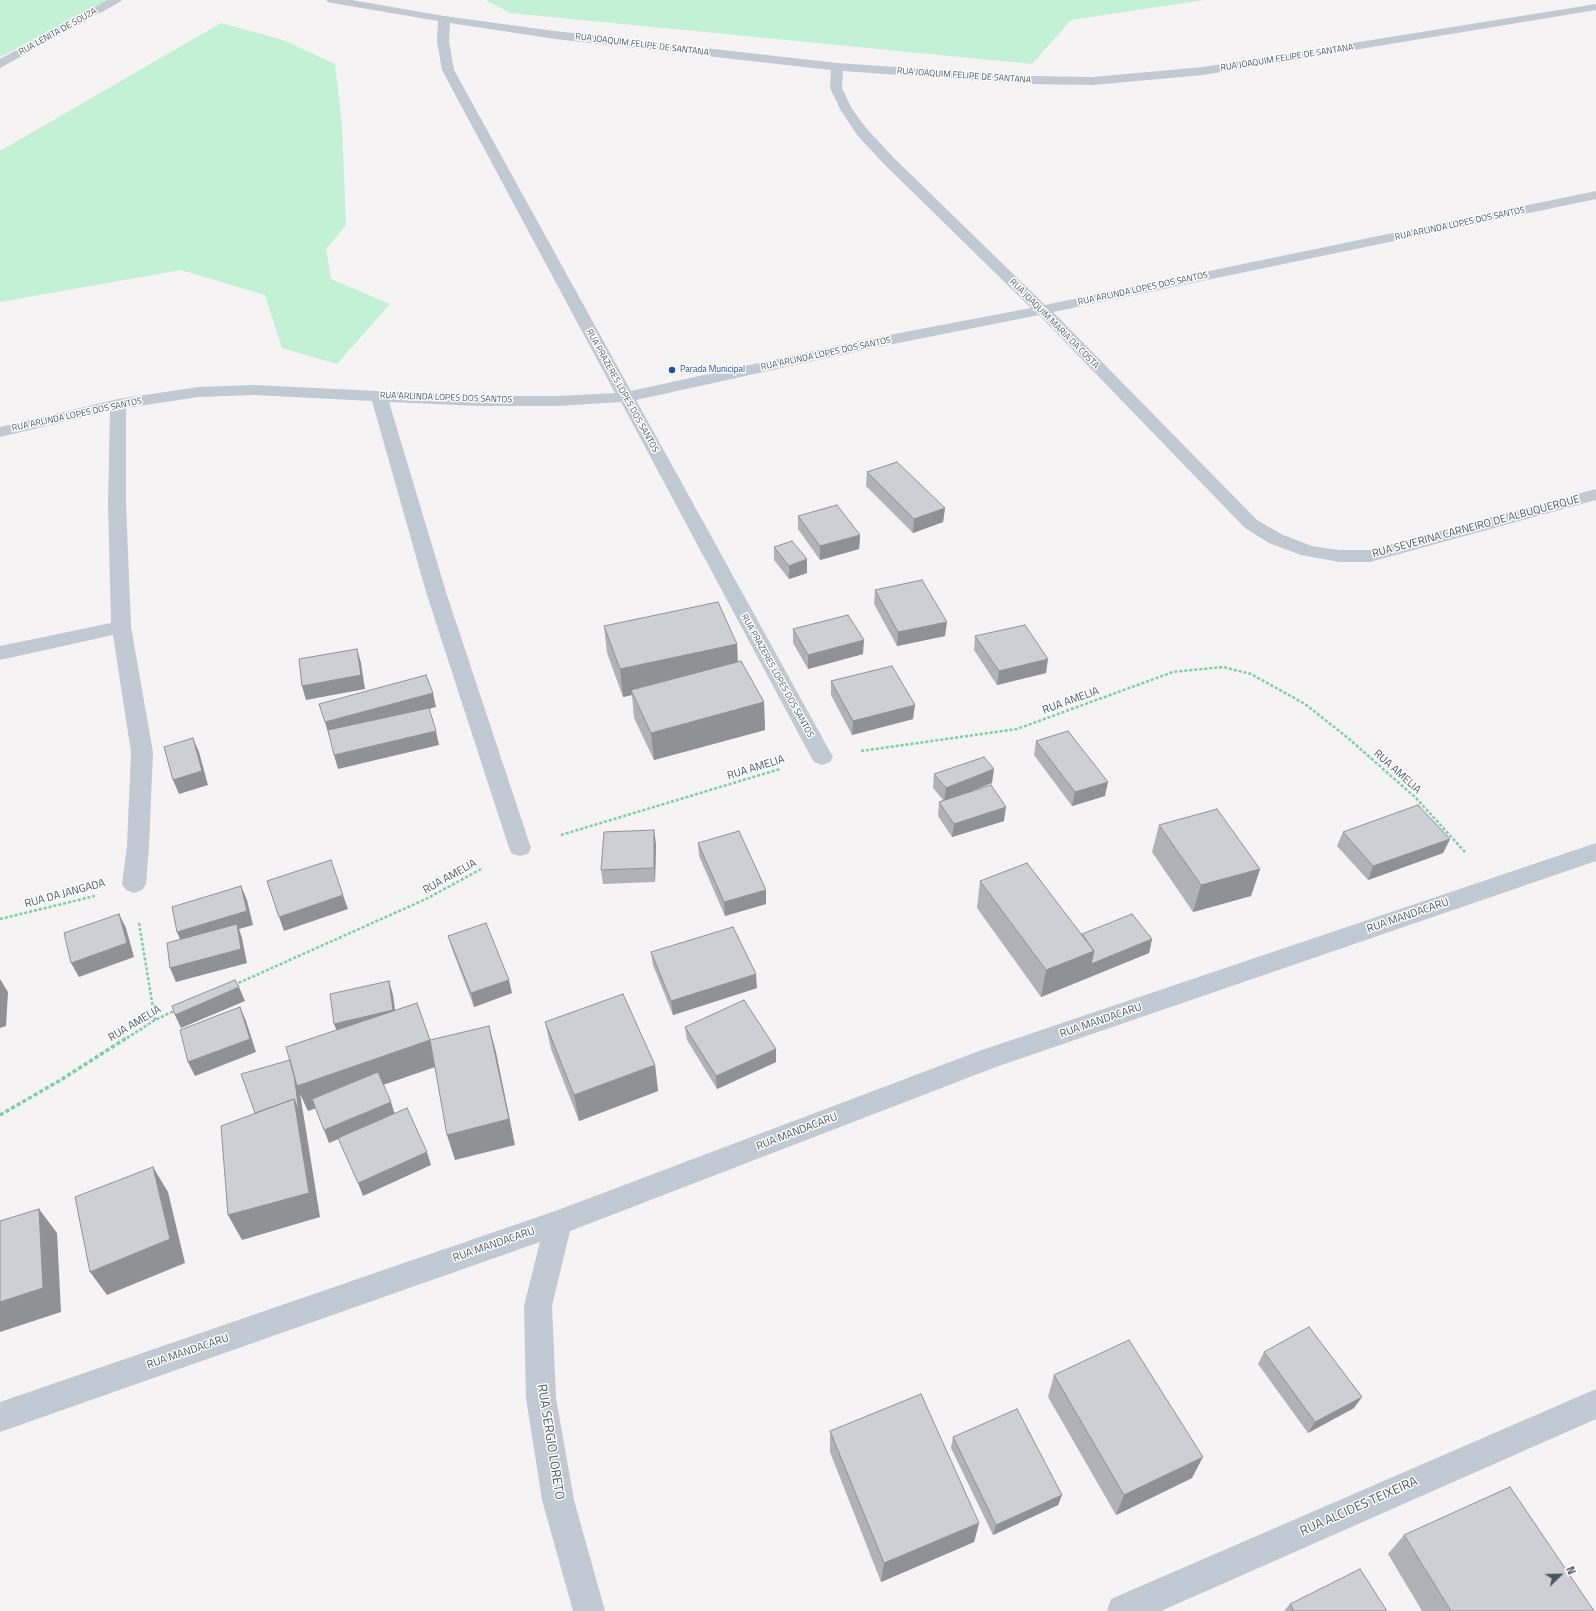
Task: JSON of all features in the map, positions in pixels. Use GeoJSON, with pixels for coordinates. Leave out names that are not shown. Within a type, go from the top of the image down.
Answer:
{"type":"FeatureCollection","features":[{"type":"Feature","properties":{"kind":"street","name":"RUA LENITA DE SOUZA"},"geometry":{"type":"LineString","coordinates":[[0,64],[116,0]]}},
{"type":"Feature","properties":{"kind":"street","name":"RUA JOAQUIM FELIPE DE SANTANA"},"geometry":{"type":"LineString","coordinates":[[332,0],[444,19],[663,48],[837,67],[1027,80],[1093,81],[1142,78],[1219,69],[1596,8]]}},
{"type":"Feature","properties":{"kind":"street","name":"RUA PRAZERES LOPES DOS SANTOS"},"geometry":{"type":"LineString","coordinates":[[444,19],[443,41],[448,70],[822,757]]}},
{"type":"Feature","properties":{"kind":"street","name":"RUA JOAQUIM MARIA DA COSTA"},"geometry":{"type":"LineString","coordinates":[[837,67],[836,88],[846,109],[862,132],[888,160],[1042,310],[1251,524],[1276,539],[1308,551]]}},
{"type":"Feature","properties":{"kind":"street","name":"RUA ARLINDA LOPES DOS SANTOS"},"geometry":{"type":"LineString","coordinates":[[0,432],[118,404],[198,392],[254,390],[480,401],[558,401],[625,397],[868,344],[1042,310],[1596,195]]}},
{"type":"Feature","properties":{"kind":"street"},"geometry":{"type":"LineString","coordinates":[[379,395],[436,592],[520,848]]}},
{"type":"Feature","properties":{"kind":"street"},"geometry":{"type":"LineString","coordinates":[[118,404],[117,503],[121,627],[142,752],[138,846],[134,884]]}},
{"type":"Feature","properties":{"kind":"street","name":"RUA SEVERINA CARNEIRO DE ALBUQUERQUE"},"geometry":{"type":"LineString","coordinates":[[1308,551],[1339,556],[1370,556],[1596,494]]}},
{"type":"Feature","properties":{"kind":"street"},"geometry":{"type":"LineString","coordinates":[[0,653],[121,627]]}},
{"type":"Feature","properties":{"kind":"street","name":"RUA MANDACARU"},"geometry":{"type":"LineString","coordinates":[[0,1416],[558,1223],[988,1059],[1596,852]]}},
{"type":"Feature","properties":{"kind":"street","name":"RUA SERGIO LORETO"},"geometry":{"type":"LineString","coordinates":[[558,1223],[538,1306],[541,1398],[558,1500],[589,1611]]}},
{"type":"Feature","properties":{"kind":"street","name":"RUA ALCIDES TEIXEIRA"},"geometry":{"type":"LineString","coordinates":[[1123,1611],[1596,1404]]}},
{"type":"Feature","properties":{"kind":"path","name":"RUA AMELIA"},"geometry":{"type":"LineString","coordinates":[[226,988],[426,899],[520,848],[822,757],[1017,729],[1173,672],[1223,667],[1252,674],[1275,686],[1305,704],[1348,738],[1416,798],[1496,887]]}},
{"type":"Feature","properties":{"kind":"path","name":"RUA DA JANGADA"},"geometry":{"type":"LineString","coordinates":[[0,919],[78,901],[134,884]]}},
{"type":"Feature","properties":{"kind":"path"},"geometry":{"type":"LineString","coordinates":[[134,884],[137,915],[155,1020]]}},
{"type":"Feature","properties":{"kind":"path","name":"RUA AMELIA"},"geometry":{"type":"LineString","coordinates":[[0,1115],[59,1081],[155,1020],[177,1010]]}},
{"type":"Feature","properties":{"kind":"green space"},"geometry":{"type":"Polygon","coordinates":[[[0,0],[109,0],[0,57],[0,0]]]}},
{"type":"Feature","properties":{"kind":"green space"},"geometry":{"type":"Polygon","coordinates":[[[486,0],[1204,0],[1071,20],[1032,64],[510,13],[486,0]]]}},
{"type":"Feature","properties":{"kind":"green space"},"geometry":{"type":"Polygon","coordinates":[[[221,23],[283,40],[335,64],[342,125],[346,225],[326,249],[331,279],[390,304],[337,364],[282,348],[265,295],[181,270],[0,302],[0,151],[221,23]]]}},
{"type":"Feature","properties":{"kind":"building"},"geometry":{"type":"Polygon","coordinates":[[[897,462],[945,508],[914,519],[867,472],[897,462]]]}},
{"type":"Feature","properties":{"kind":"building"},"geometry":{"type":"Polygon","coordinates":[[[837,505],[860,535],[820,546],[798,516],[837,505]]]}},
{"type":"Feature","properties":{"kind":"building"},"geometry":{"type":"Polygon","coordinates":[[[792,541],[807,559],[789,566],[774,547],[792,541]]]}},
{"type":"Feature","properties":{"kind":"building"},"geometry":{"type":"Polygon","coordinates":[[[922,580],[947,622],[898,632],[875,590],[922,580]]]}},
{"type":"Feature","properties":{"kind":"building"},"geometry":{"type":"Polygon","coordinates":[[[718,602],[737,644],[620,669],[604,626],[718,602]]]}},
{"type":"Feature","properties":{"kind":"building"},"geometry":{"type":"Polygon","coordinates":[[[848,615],[864,640],[808,655],[793,629],[848,615]]]}},
{"type":"Feature","properties":{"kind":"building"},"geometry":{"type":"Polygon","coordinates":[[[1025,625],[1048,659],[999,671],[975,636],[1025,625]]]}},
{"type":"Feature","properties":{"kind":"building"},"geometry":{"type":"Polygon","coordinates":[[[357,649],[361,675],[302,686],[299,659],[357,649]]]}},
{"type":"Feature","properties":{"kind":"building"},"geometry":{"type":"Polygon","coordinates":[[[741,661],[764,702],[651,733],[631,690],[741,661]]]}},
{"type":"Feature","properties":{"kind":"building"},"geometry":{"type":"Polygon","coordinates":[[[892,666],[915,705],[853,721],[831,681],[892,666]]]}},
{"type":"Feature","properties":{"kind":"building"},"geometry":{"type":"Polygon","coordinates":[[[426,675],[433,693],[325,722],[319,704],[426,675]]]}},
{"type":"Feature","properties":{"kind":"building"},"geometry":{"type":"Polygon","coordinates":[[[429,708],[436,731],[334,755],[328,730],[429,708]]]}},
{"type":"Feature","properties":{"kind":"building"},"geometry":{"type":"Polygon","coordinates":[[[1068,731],[1108,782],[1075,792],[1036,741],[1068,731]]]}},
{"type":"Feature","properties":{"kind":"building"},"geometry":{"type":"Polygon","coordinates":[[[193,738],[202,771],[173,780],[164,747],[193,738]]]}},
{"type":"Feature","properties":{"kind":"building"},"geometry":{"type":"Polygon","coordinates":[[[984,757],[994,769],[946,788],[934,774],[984,757]]]}},
{"type":"Feature","properties":{"kind":"building"},"geometry":{"type":"Polygon","coordinates":[[[991,785],[1006,807],[954,824],[939,802],[991,785]]]}},
{"type":"Feature","properties":{"kind":"building"},"geometry":{"type":"Polygon","coordinates":[[[1418,805],[1450,839],[1373,866],[1343,832],[1418,805]]]}},
{"type":"Feature","properties":{"kind":"building"},"geometry":{"type":"Polygon","coordinates":[[[1217,809],[1260,869],[1201,885],[1159,825],[1217,809]]]}},
{"type":"Feature","properties":{"kind":"building"},"geometry":{"type":"Polygon","coordinates":[[[654,830],[654,868],[601,870],[604,832],[654,830]]]}},
{"type":"Feature","properties":{"kind":"building"},"geometry":{"type":"Polygon","coordinates":[[[739,831],[766,890],[724,902],[698,843],[739,831]]]}},
{"type":"Feature","properties":{"kind":"building"},"geometry":{"type":"Polygon","coordinates":[[[331,860],[343,895],[279,917],[267,881],[331,860]]]}},
{"type":"Feature","properties":{"kind":"building"},"geometry":{"type":"Polygon","coordinates":[[[1027,863],[1094,951],[1046,970],[980,881],[1027,863]]]}},
{"type":"Feature","properties":{"kind":"building"},"geometry":{"type":"Polygon","coordinates":[[[241,886],[247,911],[177,932],[172,907],[241,886]]]}},
{"type":"Feature","properties":{"kind":"building"},"geometry":{"type":"Polygon","coordinates":[[[119,914],[127,943],[71,963],[64,933],[119,914]]]}},
{"type":"Feature","properties":{"kind":"building"},"geometry":{"type":"Polygon","coordinates":[[[1132,914],[1152,939],[1091,964],[1094,951],[1082,934],[1132,914]]]}},
{"type":"Feature","properties":{"kind":"building"},"geometry":{"type":"Polygon","coordinates":[[[486,923],[509,980],[471,993],[448,936],[486,923]]]}},
{"type":"Feature","properties":{"kind":"building"},"geometry":{"type":"Polygon","coordinates":[[[237,924],[241,949],[170,968],[167,943],[237,924]]]}},
{"type":"Feature","properties":{"kind":"building"},"geometry":{"type":"Polygon","coordinates":[[[733,927],[756,974],[671,1001],[651,952],[733,927]]]}},
{"type":"Feature","properties":{"kind":"building"},"geometry":{"type":"Polygon","coordinates":[[[235,980],[239,987],[175,1015],[172,1006],[235,980]]]}},
{"type":"Feature","properties":{"kind":"building"},"geometry":{"type":"Polygon","coordinates":[[[389,981],[393,1010],[334,1024],[330,994],[389,981]]]}},
{"type":"Feature","properties":{"kind":"building"},"geometry":{"type":"Polygon","coordinates":[[[623,994],[655,1065],[574,1095],[545,1022],[623,994]]]}},
{"type":"Feature","properties":{"kind":"building"},"geometry":{"type":"Polygon","coordinates":[[[744,1000],[776,1049],[716,1076],[685,1027],[744,1000]]]}},
{"type":"Feature","properties":{"kind":"building"},"geometry":{"type":"Polygon","coordinates":[[[417,1003],[430,1040],[297,1086],[286,1047],[417,1003]]]}},
{"type":"Feature","properties":{"kind":"building"},"geometry":{"type":"Polygon","coordinates":[[[240,1007],[250,1039],[188,1062],[180,1030],[240,1007]]]}},
{"type":"Feature","properties":{"kind":"building"},"geometry":{"type":"Polygon","coordinates":[[[489,1026],[509,1119],[447,1135],[430,1040],[489,1026]]]}},
{"type":"Feature","properties":{"kind":"building"},"geometry":{"type":"Polygon","coordinates":[[[290,1060],[294,1075],[299,1111],[294,1099],[255,1113],[241,1074],[290,1060]]]}},
{"type":"Feature","properties":{"kind":"building"},"geometry":{"type":"Polygon","coordinates":[[[378,1072],[391,1102],[324,1130],[312,1099],[378,1072]]]}},
{"type":"Feature","properties":{"kind":"building"},"geometry":{"type":"Polygon","coordinates":[[[294,1099],[309,1193],[228,1215],[221,1126],[294,1099]]]}},
{"type":"Feature","properties":{"kind":"building"},"geometry":{"type":"Polygon","coordinates":[[[407,1108],[427,1152],[358,1183],[338,1138],[407,1108]]]}},
{"type":"Feature","properties":{"kind":"building"},"geometry":{"type":"Polygon","coordinates":[[[153,1167],[170,1239],[90,1272],[75,1197],[153,1167]]]}},
{"type":"Feature","properties":{"kind":"building"},"geometry":{"type":"Polygon","coordinates":[[[39,1209],[43,1288],[0,1302],[0,1221],[39,1209]]]}},
{"type":"Feature","properties":{"kind":"building"},"geometry":{"type":"Polygon","coordinates":[[[1309,1327],[1362,1397],[1315,1422],[1264,1352],[1309,1327]]]}},
{"type":"Feature","properties":{"kind":"building"},"geometry":{"type":"Polygon","coordinates":[[[1129,1340],[1203,1457],[1124,1495],[1054,1375],[1129,1340]]]}},
{"type":"Feature","properties":{"kind":"building"},"geometry":{"type":"Polygon","coordinates":[[[921,1394],[979,1523],[884,1563],[830,1431],[921,1394]]]}},
{"type":"Feature","properties":{"kind":"building"},"geometry":{"type":"Polygon","coordinates":[[[1017,1409],[1062,1495],[996,1525],[953,1437],[1017,1409]]]}},
{"type":"Feature","properties":{"kind":"building"},"geometry":{"type":"Polygon","coordinates":[[[1510,1487],[1594,1611],[1451,1611],[1404,1535],[1510,1487]]]}},
{"type":"Feature","properties":{"kind":"building"},"geometry":{"type":"Polygon","coordinates":[[[1360,1569],[1387,1611],[1294,1611],[1290,1604],[1360,1569]]]}},
{"type":"Feature","properties":{"kind":"place","name":"Parada Municipal"},"geometry":{"type":"Point","coordinates":[672,370]}}]}
